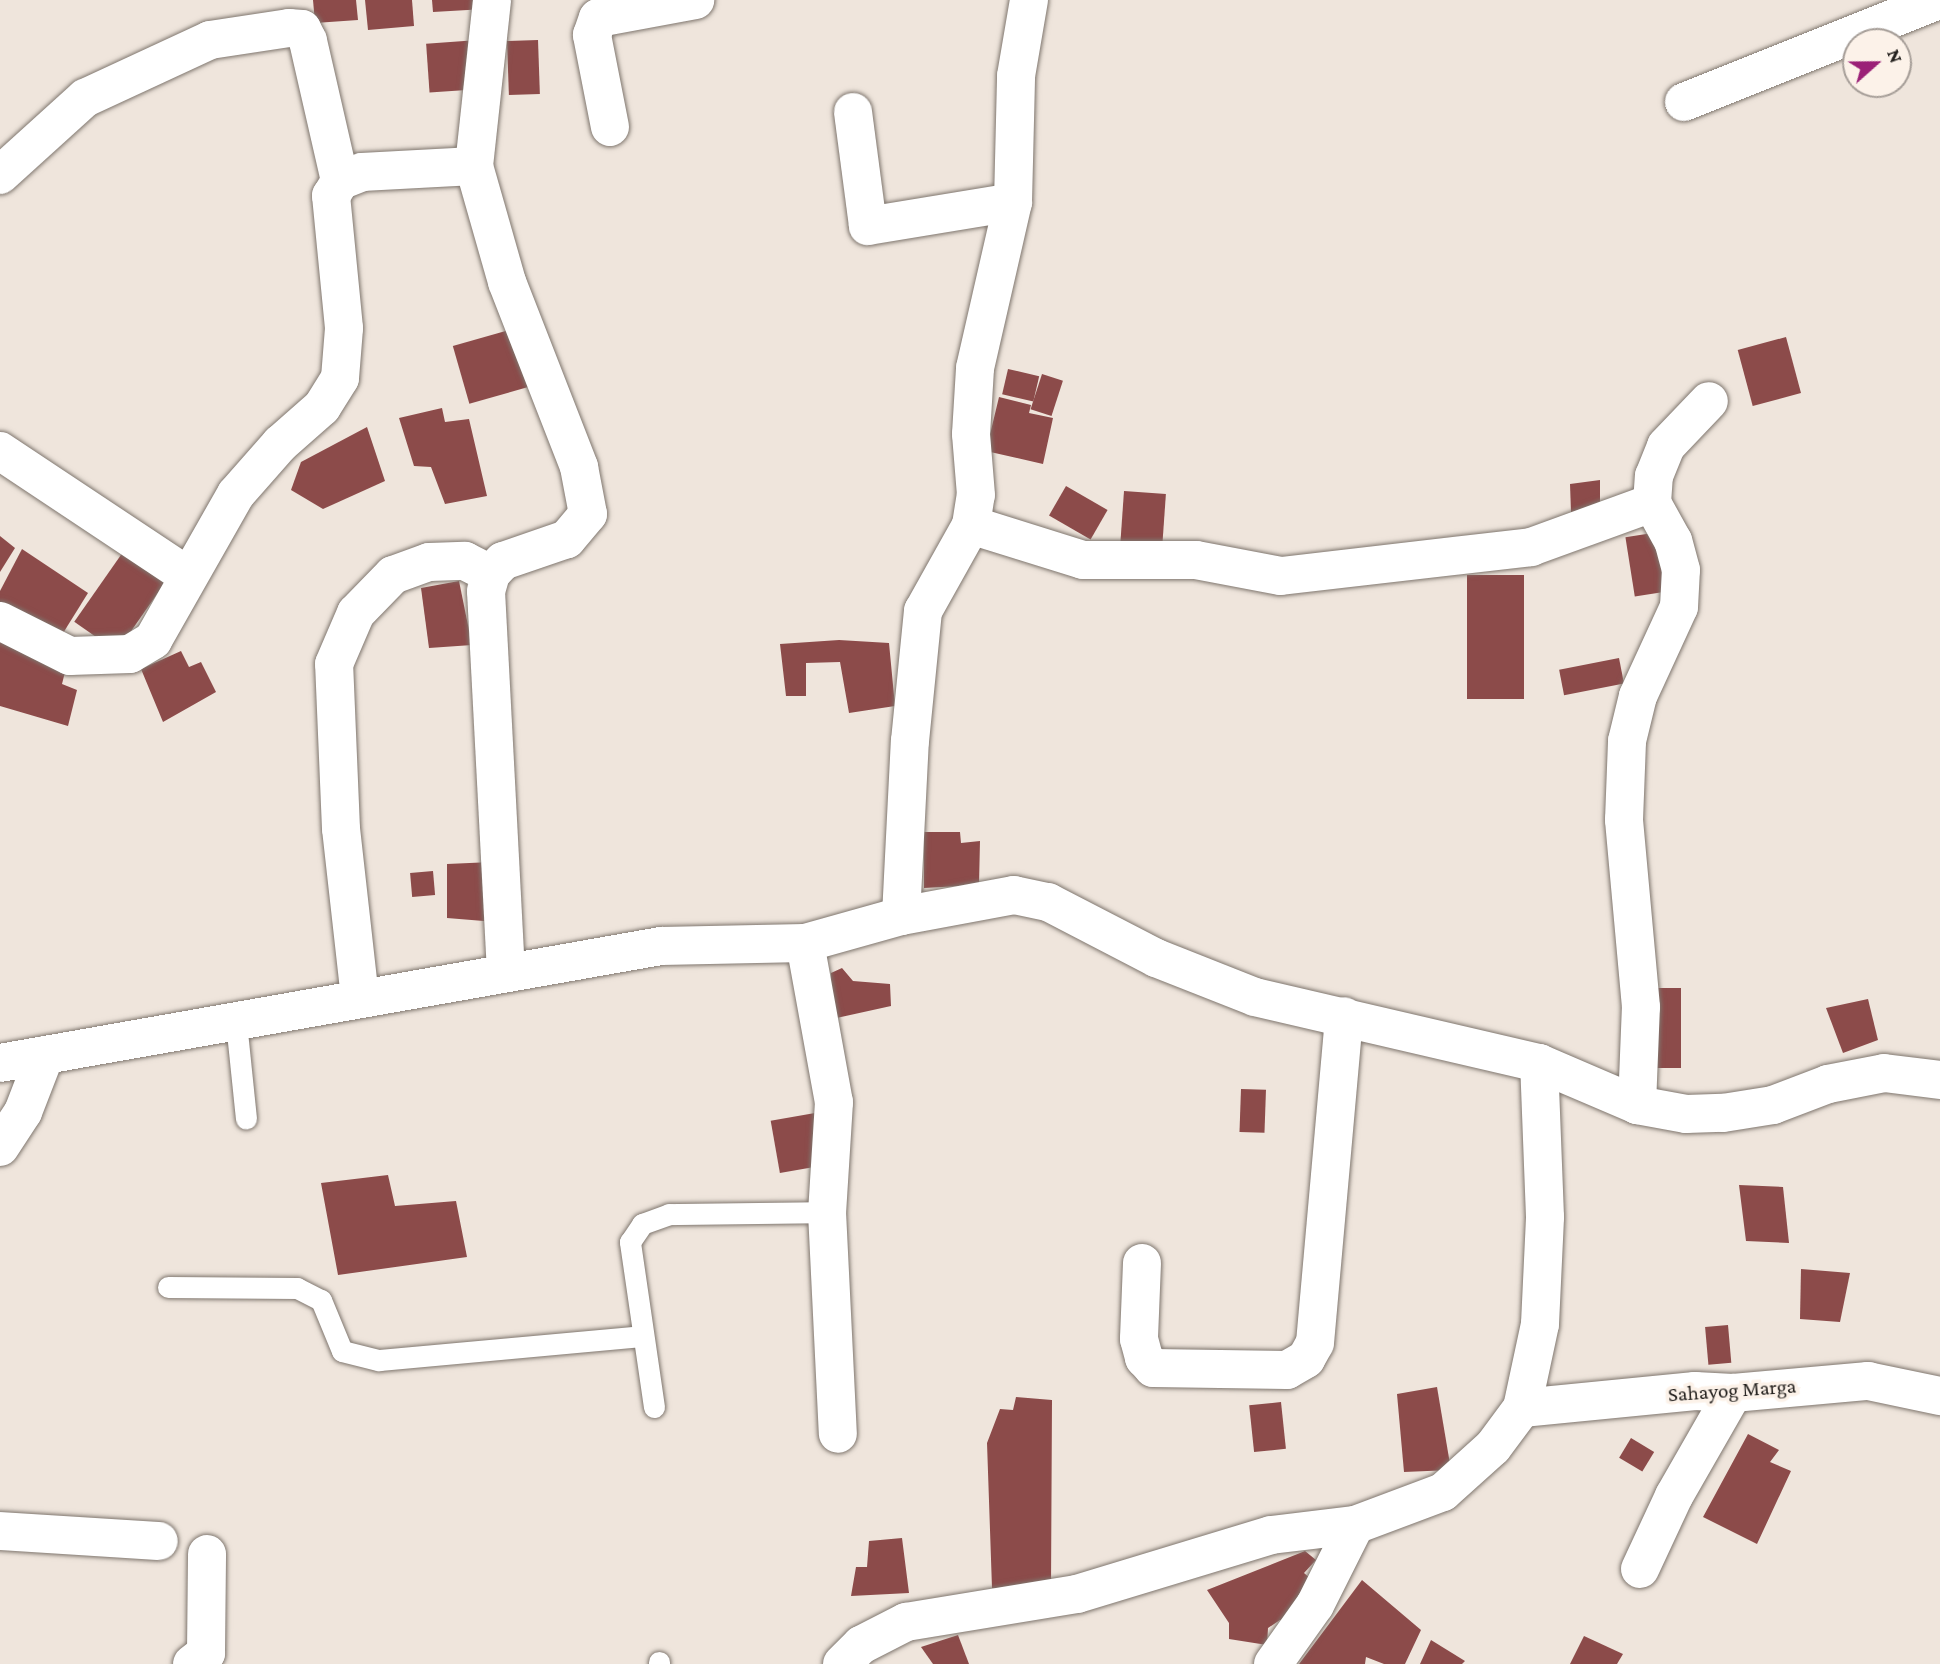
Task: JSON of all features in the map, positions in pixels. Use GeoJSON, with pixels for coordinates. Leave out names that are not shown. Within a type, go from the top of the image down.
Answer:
{"type":"FeatureCollection","features":[{"type":"Feature","properties":{"kind":"street"},"geometry":{"type":"LineString","coordinates":[[492,0],[474,166],[507,282],[579,467],[588,514],[567,539],[503,561],[491,574],[486,591],[506,970]]}},
{"type":"Feature","properties":{"kind":"street"},"geometry":{"type":"LineString","coordinates":[[610,127],[592,35],[598,18],[695,0]]}},
{"type":"Feature","properties":{"kind":"street"},"geometry":{"type":"LineString","coordinates":[[901,916],[910,741],[923,611],[971,525],[976,495],[971,434],[975,368],[1013,202],[1016,76],[1029,0]]}},
{"type":"Feature","properties":{"kind":"street"},"geometry":{"type":"LineString","coordinates":[[1684,102],[1939,0]]}},
{"type":"Feature","properties":{"kind":"street"},"geometry":{"type":"LineString","coordinates":[[0,175],[85,98],[210,40],[289,28],[302,29],[308,41],[340,181]]}},
{"type":"Feature","properties":{"kind":"street"},"geometry":{"type":"LineString","coordinates":[[853,111],[868,226],[1013,202]]}},
{"type":"Feature","properties":{"kind":"street"},"geometry":{"type":"LineString","coordinates":[[0,621],[71,656],[130,654],[153,640],[236,494],[280,444],[322,407],[340,378],[344,328],[331,196],[340,181],[362,172],[474,166]]}},
{"type":"Feature","properties":{"kind":"street"},"geometry":{"type":"LineString","coordinates":[[1637,1105],[1641,1007],[1624,820],[1627,741],[1638,696],[1679,607],[1681,570],[1673,541],[1652,503],[1654,475],[1666,446],[1709,401]]}},
{"type":"Feature","properties":{"kind":"street"},"geometry":{"type":"LineString","coordinates":[[0,451],[188,576]]}},
{"type":"Feature","properties":{"kind":"street"},"geometry":{"type":"LineString","coordinates":[[971,525],[1083,560],[1196,560],[1282,576],[1531,547],[1652,503]]}},
{"type":"Feature","properties":{"kind":"street"},"geometry":{"type":"LineString","coordinates":[[360,998],[341,830],[334,664],[356,613],[393,575],[429,562],[465,561],[491,574]]}},
{"type":"Feature","properties":{"kind":"street"},"geometry":{"type":"LineString","coordinates":[[0,1063],[506,970],[661,946],[804,943],[901,916],[984,898],[1014,895],[1048,902],[1156,958],[1243,992],[1539,1063],[1637,1105],[1686,1114],[1723,1113],[1773,1105],[1828,1084],[1884,1073],[1940,1080]]}},
{"type":"Feature","properties":{"kind":"street"},"geometry":{"type":"LineString","coordinates":[[804,943],[834,1102],[827,1212],[838,1434]]}},
{"type":"Feature","properties":{"kind":"street"},"geometry":{"type":"LineString","coordinates":[[1142,1263],[1139,1339],[1153,1368],[1287,1370],[1306,1359],[1315,1343],[1344,1016]]}},
{"type":"Feature","properties":{"kind":"street"},"geometry":{"type":"LineString","coordinates":[[0,1147],[23,1112],[45,1055]]}},
{"type":"Feature","properties":{"kind":"street"},"geometry":{"type":"LineString","coordinates":[[842,1664],[861,1645],[906,1622],[1077,1594],[1271,1535],[1355,1525],[1443,1492],[1493,1447],[1522,1408],[1540,1324],[1545,1217],[1539,1063]]}},
{"type":"Feature","properties":{"kind":"street","name":"Sahayog Marga"},"geometry":{"type":"LineString","coordinates":[[1522,1408],[1695,1391],[1733,1393],[1868,1381],[1940,1396]]}},
{"type":"Feature","properties":{"kind":"street"},"geometry":{"type":"LineString","coordinates":[[1640,1569],[1674,1496],[1733,1393]]}},
{"type":"Feature","properties":{"kind":"street"},"geometry":{"type":"LineString","coordinates":[[1273,1664],[1315,1605],[1355,1525]]}},
{"type":"Feature","properties":{"kind":"street"},"geometry":{"type":"LineString","coordinates":[[0,1531],[159,1541]]}},
{"type":"Feature","properties":{"kind":"street"},"geometry":{"type":"LineString","coordinates":[[192,1664],[206,1653],[207,1554]]}},
{"type":"Feature","properties":{"kind":"lane"},"geometry":{"type":"LineString","coordinates":[[236,1021],[246,1118]]}},
{"type":"Feature","properties":{"kind":"lane"},"geometry":{"type":"LineString","coordinates":[[654,1407],[630,1242],[642,1224],[669,1214],[827,1212]]}},
{"type":"Feature","properties":{"kind":"lane"},"geometry":{"type":"LineString","coordinates":[[168,1287],[297,1288],[321,1300],[342,1352],[379,1360],[642,1336]]}},
{"type":"Feature","properties":{"kind":"building"},"geometry":{"type":"Polygon","coordinates":[[[313,0],[356,0],[358,20],[315,23],[313,0]]]}},
{"type":"Feature","properties":{"kind":"building"},"geometry":{"type":"Polygon","coordinates":[[[365,0],[412,0],[414,26],[368,30],[365,0]]]}},
{"type":"Feature","properties":{"kind":"building"},"geometry":{"type":"Polygon","coordinates":[[[432,0],[484,0],[485,9],[433,12],[432,0]]]}},
{"type":"Feature","properties":{"kind":"building"},"geometry":{"type":"Polygon","coordinates":[[[478,40],[481,89],[430,93],[426,44],[478,40]]]}},
{"type":"Feature","properties":{"kind":"building"},"geometry":{"type":"Polygon","coordinates":[[[538,40],[540,94],[509,95],[507,41],[538,40]]]}},
{"type":"Feature","properties":{"kind":"building"},"geometry":{"type":"Polygon","coordinates":[[[523,326],[540,384],[469,404],[453,346],[523,326]]]}},
{"type":"Feature","properties":{"kind":"building"},"geometry":{"type":"Polygon","coordinates":[[[1786,337],[1801,393],[1753,406],[1738,350],[1786,337]]]}},
{"type":"Feature","properties":{"kind":"building"},"geometry":{"type":"Polygon","coordinates":[[[1008,369],[1039,376],[1033,402],[1002,394],[1008,369]]]}},
{"type":"Feature","properties":{"kind":"building"},"geometry":{"type":"Polygon","coordinates":[[[1042,374],[1063,381],[1051,416],[1031,409],[1042,374]]]}},
{"type":"Feature","properties":{"kind":"building"},"geometry":{"type":"Polygon","coordinates":[[[999,397],[1031,405],[1029,413],[1053,418],[1043,464],[986,451],[999,397]]]}},
{"type":"Feature","properties":{"kind":"building"},"geometry":{"type":"Polygon","coordinates":[[[442,408],[445,422],[469,419],[487,496],[445,504],[431,467],[414,466],[399,418],[442,408]]]}},
{"type":"Feature","properties":{"kind":"building"},"geometry":{"type":"Polygon","coordinates":[[[367,427],[385,481],[323,509],[291,490],[301,462],[367,427]]]}},
{"type":"Feature","properties":{"kind":"building"},"geometry":{"type":"Polygon","coordinates":[[[1600,480],[1600,509],[1571,512],[1570,484],[1600,480]]]}},
{"type":"Feature","properties":{"kind":"building"},"geometry":{"type":"Polygon","coordinates":[[[1066,486],[1108,510],[1091,539],[1049,515],[1066,486]]]}},
{"type":"Feature","properties":{"kind":"building"},"geometry":{"type":"Polygon","coordinates":[[[1124,491],[1166,494],[1162,546],[1120,543],[1124,491]]]}},
{"type":"Feature","properties":{"kind":"building"},"geometry":{"type":"Polygon","coordinates":[[[1659,532],[1668,591],[1635,597],[1625,537],[1659,532]]]}},
{"type":"Feature","properties":{"kind":"building"},"geometry":{"type":"Polygon","coordinates":[[[0,536],[15,548],[0,572],[0,536]]]}},
{"type":"Feature","properties":{"kind":"building"},"geometry":{"type":"Polygon","coordinates":[[[22,549],[88,593],[60,638],[0,606],[0,591],[22,549]]]}},
{"type":"Feature","properties":{"kind":"building"},"geometry":{"type":"Polygon","coordinates":[[[123,552],[166,582],[117,651],[74,622],[123,552]]]}},
{"type":"Feature","properties":{"kind":"building"},"geometry":{"type":"Polygon","coordinates":[[[1467,575],[1524,575],[1524,699],[1467,699],[1467,575]]]}},
{"type":"Feature","properties":{"kind":"building"},"geometry":{"type":"Polygon","coordinates":[[[459,581],[472,645],[429,648],[421,588],[459,581]]]}},
{"type":"Feature","properties":{"kind":"building"},"geometry":{"type":"Polygon","coordinates":[[[0,638],[66,668],[62,684],[77,690],[68,726],[0,706],[0,638]]]}},
{"type":"Feature","properties":{"kind":"building"},"geometry":{"type":"Polygon","coordinates":[[[839,640],[889,643],[895,706],[849,713],[840,662],[806,663],[806,696],[786,696],[780,644],[839,640]]]}},
{"type":"Feature","properties":{"kind":"building"},"geometry":{"type":"Polygon","coordinates":[[[181,651],[189,667],[201,662],[216,692],[163,722],[141,669],[181,651]]]}},
{"type":"Feature","properties":{"kind":"building"},"geometry":{"type":"Polygon","coordinates":[[[1619,658],[1624,684],[1564,695],[1559,670],[1619,658]]]}},
{"type":"Feature","properties":{"kind":"building"},"geometry":{"type":"Polygon","coordinates":[[[924,832],[960,832],[961,843],[980,841],[979,885],[924,888],[924,832]]]}},
{"type":"Feature","properties":{"kind":"building"},"geometry":{"type":"Polygon","coordinates":[[[492,862],[496,922],[447,918],[447,864],[492,862]]]}},
{"type":"Feature","properties":{"kind":"building"},"geometry":{"type":"Polygon","coordinates":[[[433,871],[435,895],[412,897],[410,873],[433,871]]]}},
{"type":"Feature","properties":{"kind":"building"},"geometry":{"type":"Polygon","coordinates":[[[842,968],[853,981],[890,984],[891,1006],[832,1019],[831,973],[842,968]]]}},
{"type":"Feature","properties":{"kind":"building"},"geometry":{"type":"Polygon","coordinates":[[[1649,988],[1681,988],[1681,1068],[1649,1068],[1649,988]]]}},
{"type":"Feature","properties":{"kind":"building"},"geometry":{"type":"Polygon","coordinates":[[[1868,999],[1878,1040],[1843,1053],[1826,1008],[1868,999]]]}},
{"type":"Feature","properties":{"kind":"building"},"geometry":{"type":"Polygon","coordinates":[[[1241,1089],[1266,1090],[1264,1133],[1239,1132],[1241,1089]]]}},
{"type":"Feature","properties":{"kind":"building"},"geometry":{"type":"Polygon","coordinates":[[[815,1113],[824,1165],[780,1173],[771,1121],[815,1113]]]}},
{"type":"Feature","properties":{"kind":"building"},"geometry":{"type":"Polygon","coordinates":[[[388,1175],[395,1206],[456,1201],[467,1257],[338,1275],[321,1183],[388,1175]]]}},
{"type":"Feature","properties":{"kind":"building"},"geometry":{"type":"Polygon","coordinates":[[[1739,1185],[1783,1187],[1789,1243],[1746,1241],[1739,1185]]]}},
{"type":"Feature","properties":{"kind":"building"},"geometry":{"type":"Polygon","coordinates":[[[1801,1269],[1850,1273],[1840,1322],[1800,1319],[1801,1269]]]}},
{"type":"Feature","properties":{"kind":"building"},"geometry":{"type":"Polygon","coordinates":[[[1728,1325],[1731,1363],[1708,1365],[1705,1327],[1728,1325]]]}},
{"type":"Feature","properties":{"kind":"building"},"geometry":{"type":"Polygon","coordinates":[[[1437,1387],[1451,1470],[1404,1472],[1397,1394],[1437,1387]]]}},
{"type":"Feature","properties":{"kind":"building"},"geometry":{"type":"Polygon","coordinates":[[[1016,1397],[1052,1400],[1051,1588],[992,1588],[987,1443],[1000,1409],[1013,1410],[1016,1397]]]}},
{"type":"Feature","properties":{"kind":"building"},"geometry":{"type":"Polygon","coordinates":[[[1281,1402],[1286,1449],[1254,1452],[1249,1405],[1281,1402]]]}},
{"type":"Feature","properties":{"kind":"building"},"geometry":{"type":"Polygon","coordinates":[[[1748,1434],[1779,1450],[1770,1462],[1791,1471],[1757,1544],[1703,1517],[1748,1434]]]}},
{"type":"Feature","properties":{"kind":"building"},"geometry":{"type":"Polygon","coordinates":[[[1631,1438],[1654,1452],[1642,1472],[1619,1458],[1631,1438]]]}},
{"type":"Feature","properties":{"kind":"building"},"geometry":{"type":"Polygon","coordinates":[[[902,1538],[909,1593],[851,1596],[856,1567],[867,1567],[869,1541],[902,1538]]]}},
{"type":"Feature","properties":{"kind":"building"},"geometry":{"type":"Polygon","coordinates":[[[1305,1551],[1316,1560],[1304,1573],[1318,1585],[1292,1621],[1280,1620],[1268,1628],[1267,1645],[1229,1639],[1229,1623],[1207,1590],[1305,1551]]]}},
{"type":"Feature","properties":{"kind":"building"},"geometry":{"type":"Polygon","coordinates":[[[1362,1580],[1421,1630],[1405,1664],[1384,1664],[1366,1657],[1365,1664],[1299,1664],[1362,1580]]]}},
{"type":"Feature","properties":{"kind":"building"},"geometry":{"type":"Polygon","coordinates":[[[958,1635],[969,1664],[933,1664],[921,1647],[958,1635]]]}},
{"type":"Feature","properties":{"kind":"building"},"geometry":{"type":"Polygon","coordinates":[[[1584,1636],[1623,1654],[1617,1664],[1570,1664],[1584,1636]]]}},
{"type":"Feature","properties":{"kind":"building"},"geometry":{"type":"Polygon","coordinates":[[[1431,1640],[1465,1661],[1462,1664],[1420,1664],[1431,1640]]]}}]}
